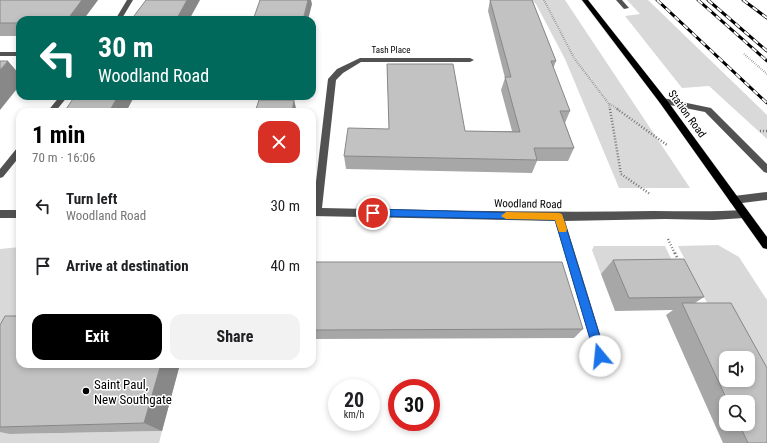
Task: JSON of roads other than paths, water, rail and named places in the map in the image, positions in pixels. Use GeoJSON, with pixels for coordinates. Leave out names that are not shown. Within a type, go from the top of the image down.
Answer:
{"type":"FeatureCollection","features":[{"type":"Feature","properties":{"kind":"main road","name":"Station Road"},"geometry":{"type":"LineString","coordinates":[[585,0],[663,101],[767,245]]}},
{"type":"Feature","properties":{"kind":"street"},"geometry":{"type":"LineString","coordinates":[[120,16],[130,0]]}},
{"type":"Feature","properties":{"kind":"street"},"geometry":{"type":"LineString","coordinates":[[619,0],[626,8]]}},
{"type":"Feature","properties":{"kind":"street"},"geometry":{"type":"LineString","coordinates":[[0,54],[16,54]]}},
{"type":"Feature","properties":{"kind":"street","name":"Tash Place"},"geometry":{"type":"LineString","coordinates":[[316,197],[332,79],[340,71],[360,60],[470,60]]}},
{"type":"Feature","properties":{"kind":"street"},"geometry":{"type":"LineString","coordinates":[[54,108],[61,100]]}},
{"type":"Feature","properties":{"kind":"street"},"geometry":{"type":"LineString","coordinates":[[663,101],[708,110],[767,170]]}},
{"type":"Feature","properties":{"kind":"street"},"geometry":{"type":"LineString","coordinates":[[0,175],[16,155]]}},
{"type":"Feature","properties":{"kind":"street"},"geometry":{"type":"LineString","coordinates":[[734,200],[767,196]]}},
{"type":"Feature","properties":{"kind":"street","name":"Woodland Road"},"geometry":{"type":"LineString","coordinates":[[316,212],[559,217],[665,215],[713,216],[744,214]]}},
{"type":"Feature","properties":{"kind":"street"},"geometry":{"type":"LineString","coordinates":[[0,214],[16,214]]}},
{"type":"Feature","properties":{"kind":"street"},"geometry":{"type":"LineString","coordinates":[[559,217],[605,370]]}},
{"type":"Feature","properties":{"kind":"railway"},"geometry":{"type":"LineString","coordinates":[[657,0],[767,103]]}},
{"type":"Feature","properties":{"kind":"railway"},"geometry":{"type":"LineString","coordinates":[[698,0],[767,61]]}},
{"type":"Feature","properties":{"kind":"railway"},"geometry":{"type":"LineString","coordinates":[[708,0],[767,51]]}},
{"type":"Feature","properties":{"kind":"railway"},"geometry":{"type":"LineString","coordinates":[[743,0],[767,18]]}},
{"type":"Feature","properties":{"kind":"place","name":"Saint Paul, New Southgate"},"geometry":{"type":"Point","coordinates":[86,391]}}]}
